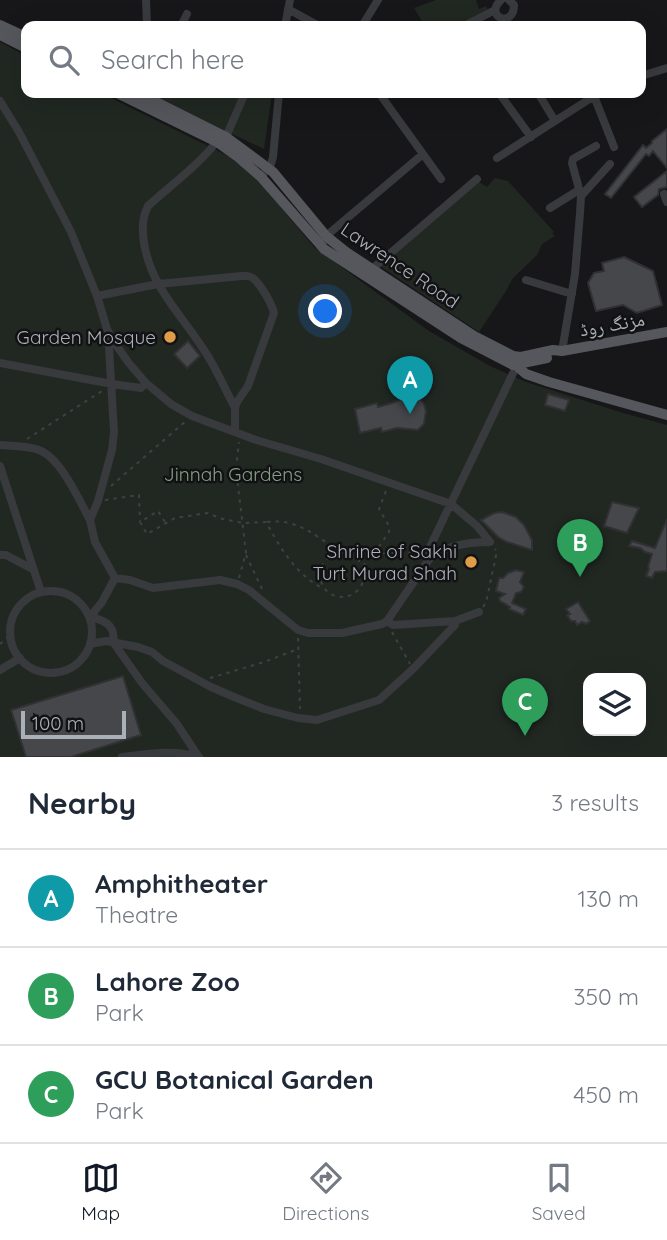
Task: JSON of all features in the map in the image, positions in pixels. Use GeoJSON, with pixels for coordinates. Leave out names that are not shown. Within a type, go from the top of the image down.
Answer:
{"type":"FeatureCollection","features":[{"type":"Feature","properties":{"kind":"main road"},"geometry":{"type":"LineString","coordinates":[[0,24],[21,34]]}},
{"type":"Feature","properties":{"kind":"main road"},"geometry":{"type":"LineString","coordinates":[[0,35],[21,46]]}},
{"type":"Feature","properties":{"kind":"main road"},"geometry":{"type":"LineString","coordinates":[[149,100],[221,138],[238,156],[264,173],[320,246],[330,254],[461,338],[503,361],[517,361]]}},
{"type":"Feature","properties":{"kind":"main road","name":"Lawrence Road"},"geometry":{"type":"LineString","coordinates":[[264,173],[326,236],[346,252],[517,361],[522,371],[534,377],[667,415]]}},
{"type":"Feature","properties":{"kind":"main road","name":"مزنگ روڈ"},"geometry":{"type":"LineString","coordinates":[[517,361],[553,350],[562,351],[667,332]]}},
{"type":"Feature","properties":{"kind":"main road","name":"مزنگ روڈ"},"geometry":{"type":"LineString","coordinates":[[517,361],[532,362],[554,357],[562,351]]}},
{"type":"Feature","properties":{"kind":"main road"},"geometry":{"type":"LineString","coordinates":[[532,362],[530,369],[534,377]]}},
{"type":"Feature","properties":{"kind":"street"},"geometry":{"type":"LineString","coordinates":[[146,0],[147,21]]}},
{"type":"Feature","properties":{"kind":"street"},"geometry":{"type":"LineString","coordinates":[[365,21],[378,0]]}},
{"type":"Feature","properties":{"kind":"street"},"geometry":{"type":"LineString","coordinates":[[501,0],[496,4],[495,10],[501,21]]}},
{"type":"Feature","properties":{"kind":"street"},"geometry":{"type":"LineString","coordinates":[[504,21],[514,12],[514,5],[509,0]]}},
{"type":"Feature","properties":{"kind":"street"},"geometry":{"type":"LineString","coordinates":[[289,4],[312,21]]}},
{"type":"Feature","properties":{"kind":"street"},"geometry":{"type":"LineString","coordinates":[[474,21],[495,10]]}},
{"type":"Feature","properties":{"kind":"street"},"geometry":{"type":"LineString","coordinates":[[184,21],[187,14]]}},
{"type":"Feature","properties":{"kind":"street"},"geometry":{"type":"LineString","coordinates":[[646,74],[667,68]]}},
{"type":"Feature","properties":{"kind":"street"},"geometry":{"type":"LineString","coordinates":[[238,433],[234,408],[203,349],[158,284],[148,264],[142,231],[148,206],[221,138],[242,98]]}},
{"type":"Feature","properties":{"kind":"street"},"geometry":{"type":"LineString","coordinates":[[264,173],[273,157],[279,98]]}},
{"type":"Feature","properties":{"kind":"street"},"geometry":{"type":"LineString","coordinates":[[383,98],[441,179]]}},
{"type":"Feature","properties":{"kind":"street"},"geometry":{"type":"LineString","coordinates":[[503,98],[531,137]]}},
{"type":"Feature","properties":{"kind":"street"},"geometry":{"type":"LineString","coordinates":[[541,98],[555,121]]}},
{"type":"Feature","properties":{"kind":"street"},"geometry":{"type":"LineString","coordinates":[[497,158],[587,98]]}},
{"type":"Feature","properties":{"kind":"street"},"geometry":{"type":"LineString","coordinates":[[592,98],[614,147]]}},
{"type":"Feature","properties":{"kind":"street"},"geometry":{"type":"LineString","coordinates":[[0,101],[71,232],[112,339],[146,383],[171,404],[192,416],[451,504],[477,526],[490,542]]}},
{"type":"Feature","properties":{"kind":"street"},"geometry":{"type":"LineString","coordinates":[[562,351],[575,274],[580,193],[572,163],[573,159],[596,146]]}},
{"type":"Feature","properties":{"kind":"street"},"geometry":{"type":"LineString","coordinates":[[320,246],[326,236],[423,154]]}},
{"type":"Feature","properties":{"kind":"street"},"geometry":{"type":"LineString","coordinates":[[550,208],[580,193],[610,164]]}},
{"type":"Feature","properties":{"kind":"street"},"geometry":{"type":"LineString","coordinates":[[372,269],[477,179]]}},
{"type":"Feature","properties":{"kind":"street"},"geometry":{"type":"LineString","coordinates":[[97,296],[158,284],[247,276],[254,279],[272,305],[274,313],[248,386],[234,408]]}},
{"type":"Feature","properties":{"kind":"street"},"geometry":{"type":"LineString","coordinates":[[526,280],[572,294]]}},
{"type":"Feature","properties":{"kind":"street"},"geometry":{"type":"LineString","coordinates":[[90,520],[112,450],[114,432],[108,347],[112,339]]}},
{"type":"Feature","properties":{"kind":"street"},"geometry":{"type":"LineString","coordinates":[[430,558],[429,549],[517,361]]}},
{"type":"Feature","properties":{"kind":"street"},"geometry":{"type":"LineString","coordinates":[[0,363],[141,388],[146,383]]}},
{"type":"Feature","properties":{"kind":"street"},"geometry":{"type":"LineString","coordinates":[[0,444],[40,450],[52,458],[68,480],[90,520],[95,542],[115,578]]}},
{"type":"Feature","properties":{"kind":"street"},"geometry":{"type":"LineString","coordinates":[[0,466],[41,592]]}},
{"type":"Feature","properties":{"kind":"street"},"geometry":{"type":"LineString","coordinates":[[390,623],[430,558],[447,548],[474,542],[490,542]]}},
{"type":"Feature","properties":{"kind":"street"},"geometry":{"type":"LineString","coordinates":[[0,555],[6,555],[34,570]]}},
{"type":"Feature","properties":{"kind":"street"},"geometry":{"type":"LineString","coordinates":[[115,578],[153,587],[220,580],[237,584],[249,590],[298,630],[308,633],[342,633],[390,623],[455,621],[480,611]]}},
{"type":"Feature","properties":{"kind":"street"},"geometry":{"type":"LineString","coordinates":[[89,617],[102,602],[115,578]]}},
{"type":"Feature","properties":{"kind":"street"},"geometry":{"type":"LineString","coordinates":[[56,591],[70,595],[82,604],[89,617],[92,630],[90,643],[79,662],[70,668],[49,672],[38,670],[28,665],[15,650],[11,634],[12,619],[23,602],[41,592],[56,591]]}},
{"type":"Feature","properties":{"kind":"street"},"geometry":{"type":"LineString","coordinates":[[89,617],[104,620],[111,628],[113,642],[142,683],[177,724],[199,757]]}},
{"type":"Feature","properties":{"kind":"street"},"geometry":{"type":"LineString","coordinates":[[90,643],[113,642],[138,647],[152,652],[201,682],[264,709],[301,719],[317,720],[379,700],[413,669],[455,625],[455,621]]}},
{"type":"Feature","properties":{"kind":"street"},"geometry":{"type":"LineString","coordinates":[[0,670],[20,658]]}},
{"type":"Feature","properties":{"kind":"street"},"geometry":{"type":"LineString","coordinates":[[122,757],[165,752],[187,753],[199,757]]}},
{"type":"Feature","properties":{"kind":"path"},"geometry":{"type":"LineString","coordinates":[[16,446],[112,384]]}},
{"type":"Feature","properties":{"kind":"path"},"geometry":{"type":"LineString","coordinates":[[99,498],[192,416]]}},
{"type":"Feature","properties":{"kind":"path"},"geometry":{"type":"LineString","coordinates":[[237,584],[245,554],[236,469],[238,433]]}},
{"type":"Feature","properties":{"kind":"path"},"geometry":{"type":"LineString","coordinates":[[363,566],[389,532],[389,526],[379,509],[390,483]]}},
{"type":"Feature","properties":{"kind":"path"},"geometry":{"type":"LineString","coordinates":[[99,498],[139,495],[140,522],[147,534],[165,522],[207,513],[243,523],[280,520],[302,527],[342,553]]}},
{"type":"Feature","properties":{"kind":"path"},"geometry":{"type":"LineString","coordinates":[[140,522],[158,511],[165,522]]}},
{"type":"Feature","properties":{"kind":"path"},"geometry":{"type":"LineString","coordinates":[[266,522],[298,572],[333,596],[351,596],[363,584],[365,575],[358,559],[342,553],[326,559],[319,576],[324,589]]}},
{"type":"Feature","properties":{"kind":"path"},"geometry":{"type":"LineString","coordinates":[[480,611],[486,603],[497,551],[490,542]]}},
{"type":"Feature","properties":{"kind":"path"},"geometry":{"type":"LineString","coordinates":[[374,554],[408,552],[430,558]]}},
{"type":"Feature","properties":{"kind":"path"},"geometry":{"type":"LineString","coordinates":[[245,554],[264,593]]}},
{"type":"Feature","properties":{"kind":"path"},"geometry":{"type":"LineString","coordinates":[[390,623],[391,631],[413,669]]}},
{"type":"Feature","properties":{"kind":"path"},"geometry":{"type":"LineString","coordinates":[[298,630],[301,719]]}},
{"type":"Feature","properties":{"kind":"path"},"geometry":{"type":"LineString","coordinates":[[0,645],[11,634]]}},
{"type":"Feature","properties":{"kind":"path"},"geometry":{"type":"LineString","coordinates":[[201,682],[298,649]]}},
{"type":"Feature","properties":{"kind":"green space"},"geometry":{"type":"Polygon","coordinates":[[[436,0],[476,0],[479,9],[486,6],[488,10],[467,21],[422,21],[414,8],[436,0]]]}},
{"type":"Feature","properties":{"kind":"green space","name":"Jinnah Gardens"},"geometry":{"type":"Polygon","coordinates":[[[0,42],[21,53],[21,98],[111,98],[230,157],[257,179],[314,247],[429,331],[490,366],[526,382],[667,425],[667,757],[0,757],[0,42]]]}},
{"type":"Feature","properties":{"kind":"green space"},"geometry":{"type":"Polygon","coordinates":[[[155,98],[271,98],[264,149],[155,98]]]}},
{"type":"Feature","properties":{"kind":"green space"},"geometry":{"type":"Polygon","coordinates":[[[495,178],[508,181],[555,236],[542,244],[537,255],[513,278],[479,332],[380,266],[479,182],[487,187],[495,178]]]}},
{"type":"Feature","properties":{"kind":"building"},"geometry":{"type":"Polygon","coordinates":[[[667,129],[667,168],[653,151],[649,156],[646,154],[611,198],[605,194],[643,145],[646,148],[667,129]]]}},
{"type":"Feature","properties":{"kind":"building"},"geometry":{"type":"Polygon","coordinates":[[[667,171],[667,187],[659,189],[658,195],[642,207],[634,197],[667,171]]]}},
{"type":"Feature","properties":{"kind":"building"},"geometry":{"type":"Polygon","coordinates":[[[624,257],[653,271],[662,305],[637,313],[623,305],[596,311],[588,283],[594,273],[604,271],[602,263],[624,257]]]}},
{"type":"Feature","properties":{"kind":"building"},"geometry":{"type":"Polygon","coordinates":[[[188,341],[200,356],[187,368],[174,354],[188,341]]]}},
{"type":"Feature","properties":{"kind":"building"},"geometry":{"type":"Polygon","coordinates":[[[413,394],[420,398],[426,411],[424,424],[418,430],[397,428],[382,432],[381,428],[360,433],[355,409],[377,403],[378,407],[413,394]]]}},
{"type":"Feature","properties":{"kind":"building"},"geometry":{"type":"Polygon","coordinates":[[[548,394],[569,400],[565,411],[545,405],[548,394]]]}},
{"type":"Feature","properties":{"kind":"building"},"geometry":{"type":"Polygon","coordinates":[[[612,502],[639,508],[627,533],[604,526],[612,502]]]}},
{"type":"Feature","properties":{"kind":"building"},"geometry":{"type":"Polygon","coordinates":[[[502,512],[516,517],[524,525],[532,540],[532,550],[498,537],[481,520],[502,512]]]}},
{"type":"Feature","properties":{"kind":"building"},"geometry":{"type":"Polygon","coordinates":[[[667,519],[667,571],[655,572],[652,578],[646,576],[652,554],[629,546],[632,541],[655,548],[667,519]]]}},
{"type":"Feature","properties":{"kind":"building"},"geometry":{"type":"Polygon","coordinates":[[[516,570],[524,572],[520,582],[524,587],[521,592],[516,593],[512,603],[526,609],[523,615],[509,609],[510,607],[500,601],[499,598],[505,594],[496,591],[499,578],[516,570]]]}},
{"type":"Feature","properties":{"kind":"building"},"geometry":{"type":"Polygon","coordinates":[[[578,602],[590,621],[586,624],[582,622],[577,625],[567,615],[570,614],[566,609],[578,602]]]}},
{"type":"Feature","properties":{"kind":"building"},"geometry":{"type":"Polygon","coordinates":[[[123,676],[141,735],[71,757],[26,757],[11,710],[123,676]]]}},
{"type":"Feature","properties":{"kind":"place","name":"Garden Mosque"},"geometry":{"type":"Point","coordinates":[170,337]}},
{"type":"Feature","properties":{"kind":"place","name":"Amphitheater"},"geometry":{"type":"Point","coordinates":[410,414]}},
{"type":"Feature","properties":{"kind":"place","name":"Shrine of Sakhi Turt Murad Shah"},"geometry":{"type":"Point","coordinates":[471,562]}},
{"type":"Feature","properties":{"kind":"place","name":"Lahore Zoo"},"geometry":{"type":"Point","coordinates":[580,577]}},
{"type":"Feature","properties":{"kind":"place","name":"GCU Botanical Garden"},"geometry":{"type":"Point","coordinates":[525,736]}}]}
